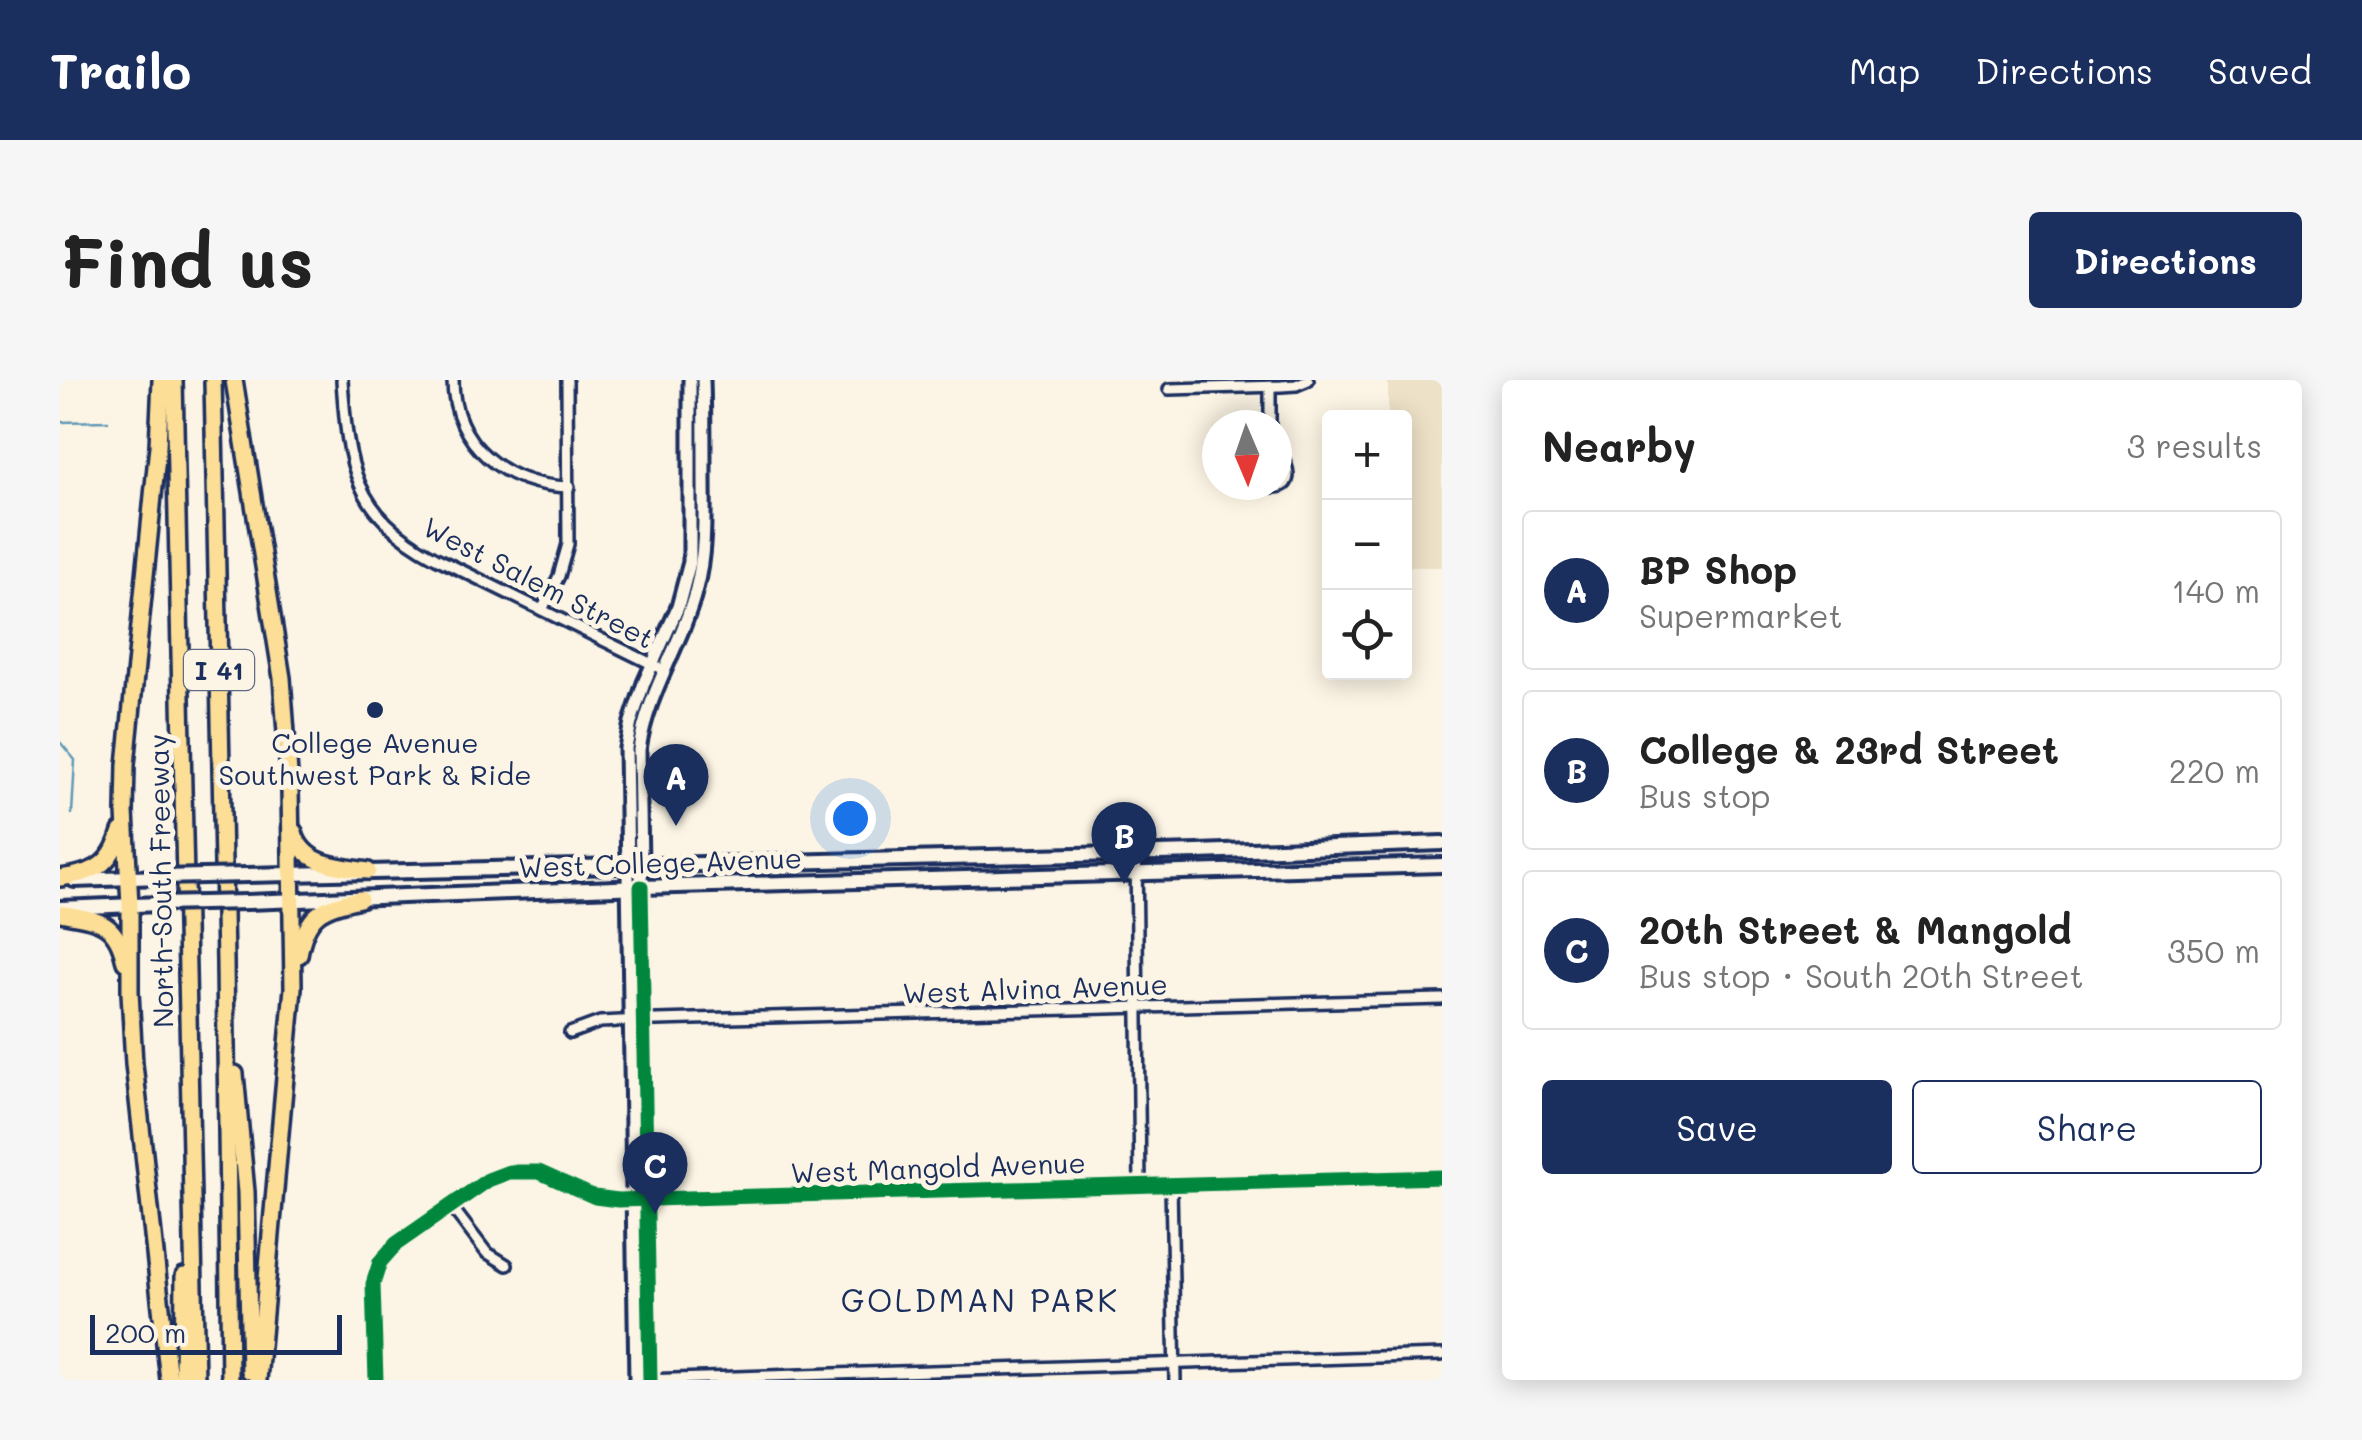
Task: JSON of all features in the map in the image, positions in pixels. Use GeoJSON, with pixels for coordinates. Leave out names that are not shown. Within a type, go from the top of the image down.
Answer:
{"type":"FeatureCollection","features":[{"type":"Feature","properties":{"kind":"highway"},"geometry":{"type":"LineString","coordinates":[[161,380],[125,812],[134,1064],[168,1380]]}},
{"type":"Feature","properties":{"kind":"highway","name":"North-South Freeway"},"geometry":{"type":"LineString","coordinates":[[174,380],[196,1380]]}},
{"type":"Feature","properties":{"kind":"highway","name":"I 41"},"geometry":{"type":"LineString","coordinates":[[213,380],[230,1380]]}},
{"type":"Feature","properties":{"kind":"highway"},"geometry":{"type":"LineString","coordinates":[[234,380],[282,678],[290,801],[293,988],[258,1380]]}},
{"type":"Feature","properties":{"kind":"highway"},"geometry":{"type":"LineString","coordinates":[[290,801],[295,837],[308,855],[324,863],[368,871]]}},
{"type":"Feature","properties":{"kind":"highway"},"geometry":{"type":"LineString","coordinates":[[60,879],[86,873],[108,860],[117,844],[125,812]]}},
{"type":"Feature","properties":{"kind":"highway"},"geometry":{"type":"LineString","coordinates":[[293,988],[303,937],[312,919],[334,904],[360,899]]}},
{"type":"Feature","properties":{"kind":"highway"},"geometry":{"type":"LineString","coordinates":[[60,910],[98,921],[113,930],[122,951],[130,992]]}},
{"type":"Feature","properties":{"kind":"highway"},"geometry":{"type":"LineString","coordinates":[[225,961],[246,1192],[251,1380]]}},
{"type":"Feature","properties":{"kind":"highway"},"geometry":{"type":"LineString","coordinates":[[183,1380],[188,1037]]}},
{"type":"Feature","properties":{"kind":"main road","name":"West College Avenue"},"geometry":{"type":"LineString","coordinates":[[60,879],[1136,854],[1442,843]]}},
{"type":"Feature","properties":{"kind":"main road","name":"West College Avenue"},"geometry":{"type":"LineString","coordinates":[[60,910],[634,887],[1442,865]]}},
{"type":"Feature","properties":{"kind":"street","name":"West Salem Street"},"geometry":{"type":"LineString","coordinates":[[342,380],[348,449],[359,486],[380,518],[416,548],[658,667]]}},
{"type":"Feature","properties":{"kind":"street"},"geometry":{"type":"LineString","coordinates":[[452,380],[458,417],[479,451],[534,483],[569,487]]}},
{"type":"Feature","properties":{"kind":"street"},"geometry":{"type":"LineString","coordinates":[[542,610],[559,576],[569,533],[568,380]]}},
{"type":"Feature","properties":{"kind":"street"},"geometry":{"type":"LineString","coordinates":[[650,1379],[629,1021],[634,867],[642,727],[690,562],[690,380]]}},
{"type":"Feature","properties":{"kind":"street"},"geometry":{"type":"LineString","coordinates":[[658,667],[692,604],[703,551],[704,380]]}},
{"type":"Feature","properties":{"kind":"street"},"geometry":{"type":"LineString","coordinates":[[1169,389],[1270,387],[1308,380]]}},
{"type":"Feature","properties":{"kind":"street"},"geometry":{"type":"LineString","coordinates":[[1270,387],[1270,410]]}},
{"type":"Feature","properties":{"kind":"street"},"geometry":{"type":"LineString","coordinates":[[1136,854],[1140,1186]]}},
{"type":"Feature","properties":{"kind":"street"},"geometry":{"type":"LineString","coordinates":[[634,887],[644,1020],[639,1380],[1442,1355]]}},
{"type":"Feature","properties":{"kind":"street","name":"West Alvina Avenue"},"geometry":{"type":"LineString","coordinates":[[570,1033],[600,1022],[644,1020],[1442,1000]]}},
{"type":"Feature","properties":{"kind":"street","name":"West Mangold Avenue"},"geometry":{"type":"LineString","coordinates":[[376,1380],[373,1284],[380,1262],[396,1244],[488,1180],[509,1172],[548,1175],[594,1197],[640,1200],[1442,1177]]}},
{"type":"Feature","properties":{"kind":"street"},"geometry":{"type":"LineString","coordinates":[[1171,1186],[1175,1380]]}},
{"type":"Feature","properties":{"kind":"street"},"geometry":{"type":"LineString","coordinates":[[451,1206],[486,1252],[506,1265]]}},
{"type":"Feature","properties":{"kind":"shaded area"},"geometry":{"type":"Polygon","coordinates":[[[1388,380],[1442,380],[1442,567],[1412,567],[1412,410],[1388,410],[1388,380]]]}},
{"type":"Feature","properties":{"kind":"waterway"},"geometry":{"type":"LineString","coordinates":[[60,422],[108,421]]}},
{"type":"Feature","properties":{"kind":"waterway"},"geometry":{"type":"LineString","coordinates":[[60,742],[75,760],[72,814]]}},
{"type":"Feature","properties":{"kind":"cycle path"},"geometry":{"type":"LineString","coordinates":[[641,887],[650,1380]]}},
{"type":"Feature","properties":{"kind":"cycle path"},"geometry":{"type":"LineString","coordinates":[[376,1380],[373,1284],[380,1262],[396,1244],[488,1180],[509,1172],[539,1172],[595,1197],[618,1200],[1442,1177]]}},
{"type":"Feature","properties":{"kind":"place","name":"College Avenue Southwest Park & Ride"},"geometry":{"type":"Point","coordinates":[375,710]}},
{"type":"Feature","properties":{"kind":"place","name":"BP Shop"},"geometry":{"type":"Point","coordinates":[676,826]}},
{"type":"Feature","properties":{"kind":"place","name":"College & 23rd Street"},"geometry":{"type":"Point","coordinates":[1124,884]}},
{"type":"Feature","properties":{"kind":"place","name":"20th Street & Mangold"},"geometry":{"type":"Point","coordinates":[655,1214]}},
{"type":"Feature","properties":{"kind":"district","name":"GOLDMAN PARK"},"geometry":{"type":"Point","coordinates":[980,1299]}}]}
